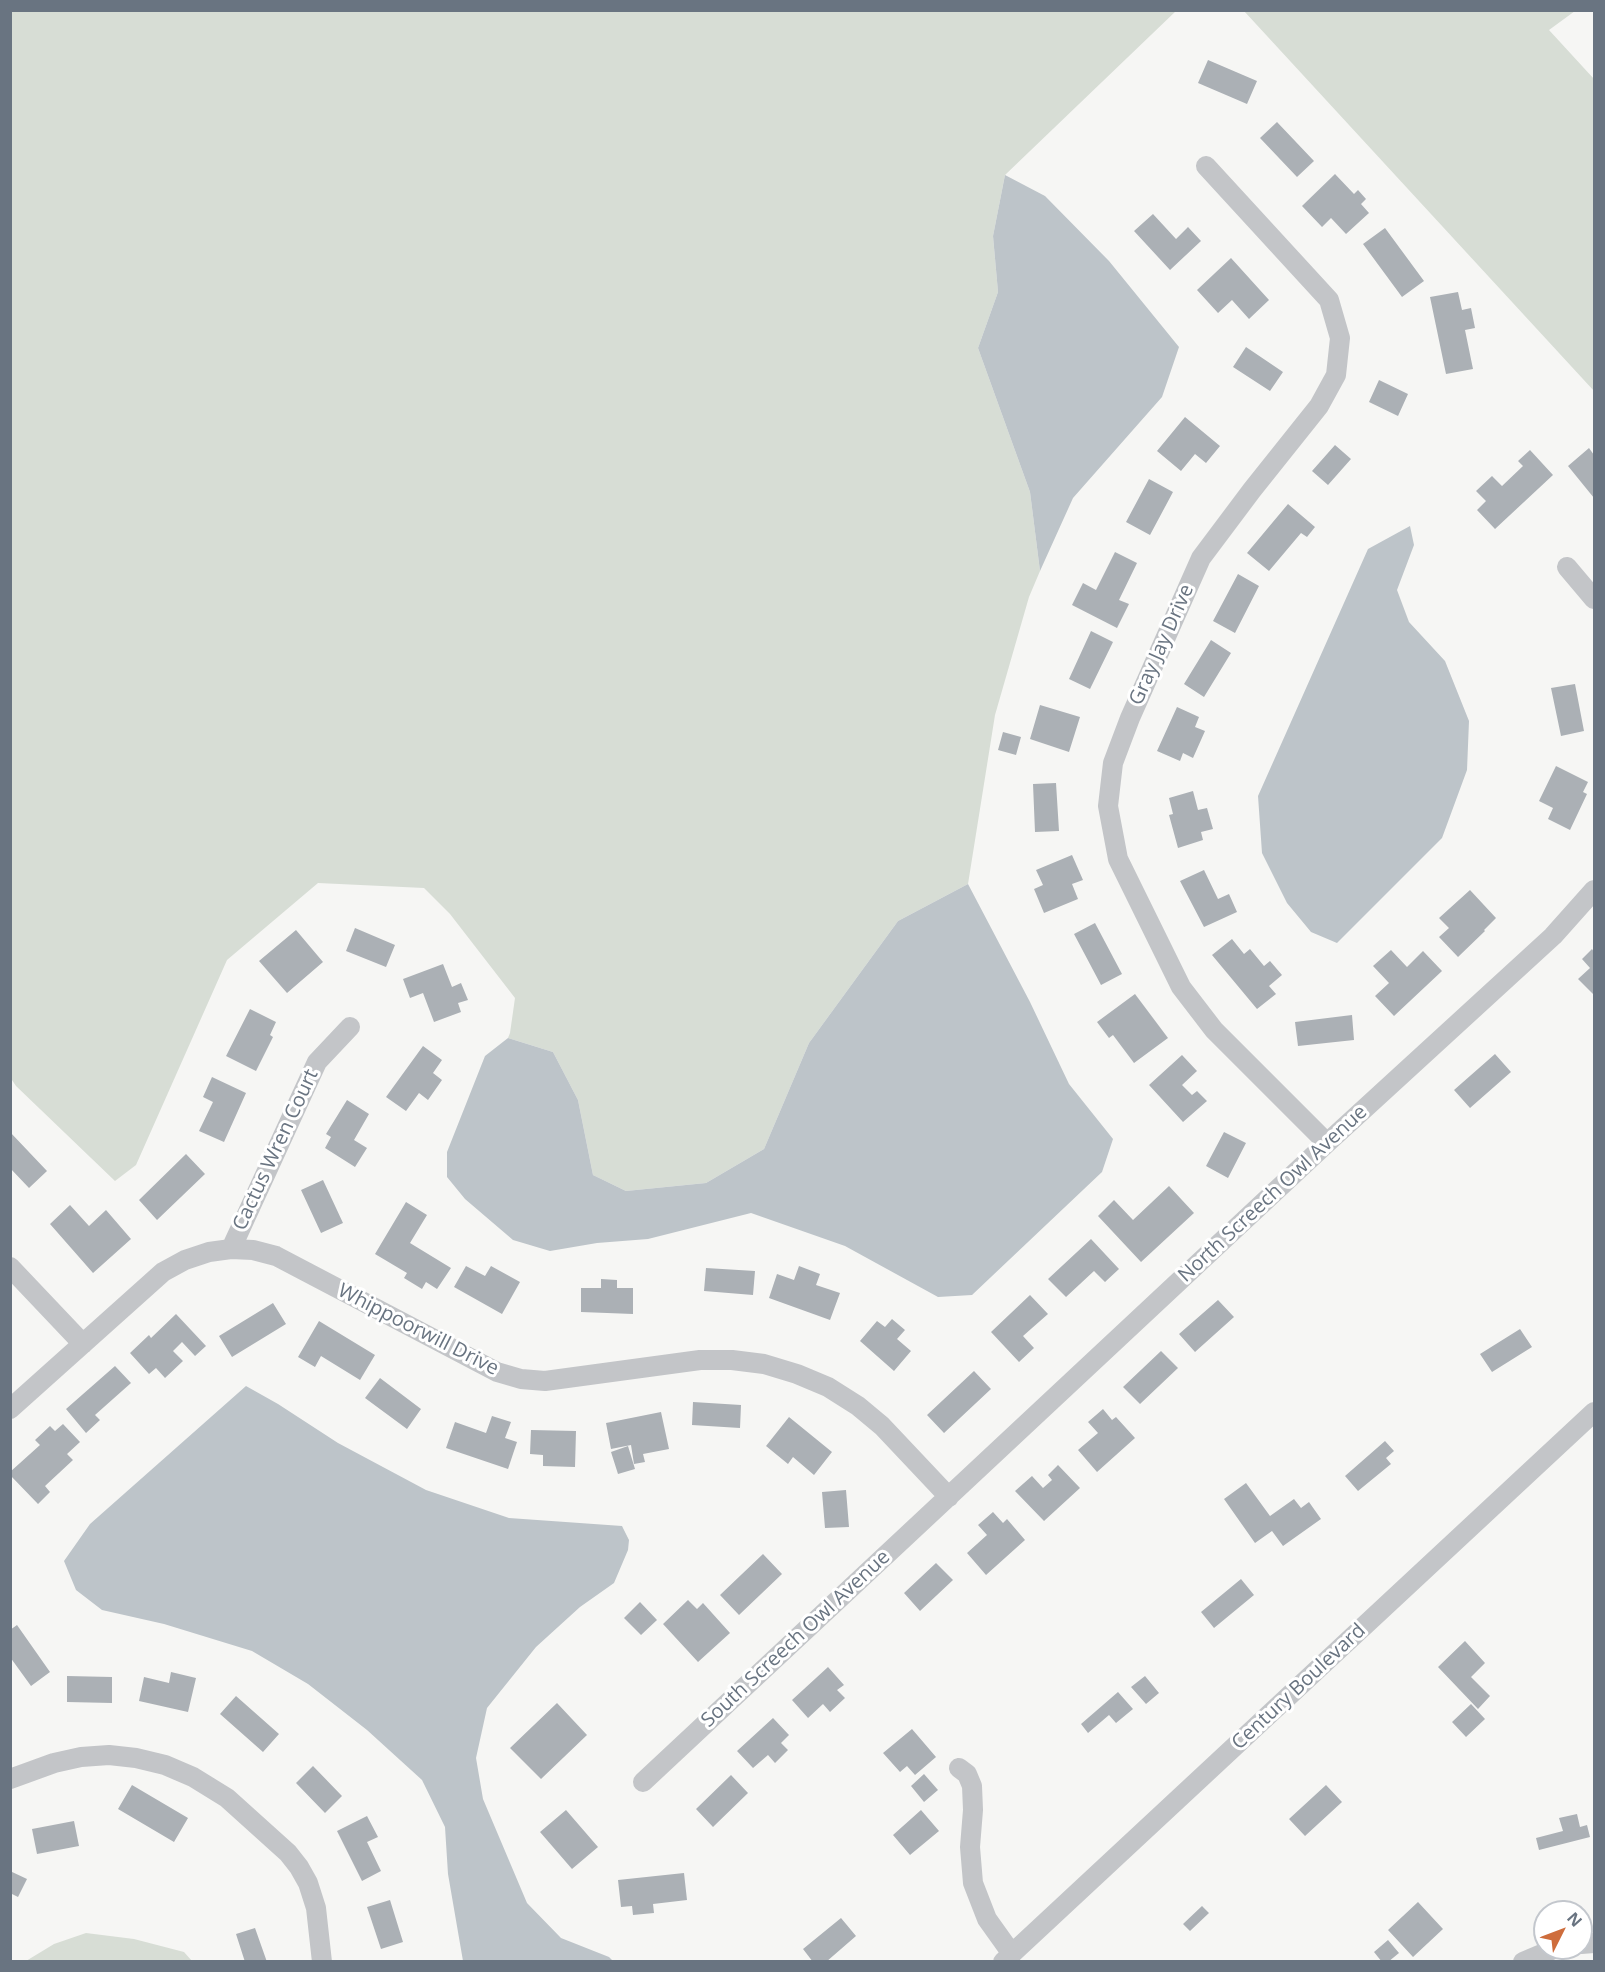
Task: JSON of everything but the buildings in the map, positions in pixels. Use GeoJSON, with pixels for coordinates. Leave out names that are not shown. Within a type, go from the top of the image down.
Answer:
{"type":"FeatureCollection","features":[{"type":"Feature","properties":{"kind":"street","name":"Gray Jay Drive"},"geometry":{"type":"LineString","coordinates":[[1206,166],[1329,300],[1340,338],[1336,375],[1319,406],[1201,558],[1130,718],[1113,763],[1108,806],[1118,859],[1181,987],[1214,1030],[1327,1143]]}},
{"type":"Feature","properties":{"kind":"street"},"geometry":{"type":"LineString","coordinates":[[1567,567],[1594,599]]}},
{"type":"Feature","properties":{"kind":"street","name":"North Screech Owl Avenue"},"geometry":{"type":"LineString","coordinates":[[949,1497],[1327,1143],[1554,936],[1594,890]]}},
{"type":"Feature","properties":{"kind":"street","name":"Cactus Wren Court"},"geometry":{"type":"LineString","coordinates":[[231,1249],[317,1062],[350,1027]]}},
{"type":"Feature","properties":{"kind":"street","name":"Whippoorwill Drive"},"geometry":{"type":"LineString","coordinates":[[10,1409],[164,1272],[185,1260],[209,1252],[231,1249],[252,1250],[276,1256],[497,1372],[521,1379],[546,1381],[700,1360],[754,1363],[797,1374],[828,1387],[858,1406],[882,1426],[949,1497]]}},
{"type":"Feature","properties":{"kind":"street"},"geometry":{"type":"LineString","coordinates":[[10,1267],[83,1344]]}},
{"type":"Feature","properties":{"kind":"street","name":"Century Boulevard"},"geometry":{"type":"LineString","coordinates":[[1007,1958],[1594,1412]]}},
{"type":"Feature","properties":{"kind":"street","name":"South Screech Owl Avenue"},"geometry":{"type":"LineString","coordinates":[[643,1782],[949,1497]]}},
{"type":"Feature","properties":{"kind":"street"},"geometry":{"type":"LineString","coordinates":[[11,1775],[81,1757],[109,1755],[165,1765],[194,1777],[220,1792],[288,1853],[299,1867],[308,1883],[316,1908],[322,1962]]}},
{"type":"Feature","properties":{"kind":"street"},"geometry":{"type":"LineString","coordinates":[[959,1768],[966,1774],[972,1786],[970,1847],[973,1883],[987,1919],[1007,1958]]}},
{"type":"Feature","properties":{"kind":"shaded area"},"geometry":{"type":"Polygon","coordinates":[[[10,11],[1176,11],[1005,175],[993,236],[998,292],[978,348],[1030,492],[1040,571],[1029,597],[995,715],[968,884],[898,921],[809,1043],[764,1149],[706,1183],[626,1191],[593,1175],[578,1100],[553,1052],[508,1038],[515,998],[450,914],[424,888],[318,883],[227,960],[136,1165],[115,1181],[16,1086],[10,1077],[10,11]]]}},
{"type":"Feature","properties":{"kind":"shaded area"},"geometry":{"type":"Polygon","coordinates":[[[1244,11],[1575,11],[1549,30],[1594,79],[1594,391],[1244,11]]]}},
{"type":"Feature","properties":{"kind":"shaded area"},"geometry":{"type":"Polygon","coordinates":[[[1005,175],[1045,196],[1109,261],[1179,347],[1162,397],[1073,498],[1040,571],[1030,492],[978,348],[998,292],[993,236],[1005,175]]]}},
{"type":"Feature","properties":{"kind":"shaded area"},"geometry":{"type":"Polygon","coordinates":[[[1410,526],[1414,545],[1397,590],[1409,622],[1445,661],[1469,721],[1467,770],[1442,838],[1337,943],[1311,932],[1287,903],[1262,853],[1258,796],[1368,549],[1410,526]]]}},
{"type":"Feature","properties":{"kind":"shaded area"},"geometry":{"type":"Polygon","coordinates":[[[968,884],[1030,1002],[1069,1084],[1113,1139],[1102,1172],[972,1295],[938,1297],[845,1246],[751,1213],[648,1239],[597,1243],[550,1251],[513,1240],[465,1199],[447,1177],[447,1152],[485,1056],[508,1038],[553,1052],[578,1100],[593,1175],[626,1191],[706,1183],[764,1149],[809,1043],[898,921],[968,884]]]}},
{"type":"Feature","properties":{"kind":"shaded area"},"geometry":{"type":"Polygon","coordinates":[[[246,1386],[338,1443],[426,1490],[509,1518],[622,1526],[629,1540],[628,1550],[614,1583],[580,1607],[536,1647],[487,1708],[476,1758],[483,1799],[527,1903],[561,1938],[609,1957],[613,1961],[463,1961],[448,1874],[445,1827],[422,1780],[367,1730],[308,1684],[252,1651],[164,1624],[102,1610],[76,1590],[64,1561],[90,1524],[246,1386]]]}},
{"type":"Feature","properties":{"kind":"shaded area"},"geometry":{"type":"Polygon","coordinates":[[[86,1933],[134,1939],[184,1952],[192,1961],[26,1961],[54,1944],[86,1933]]]}}]}
